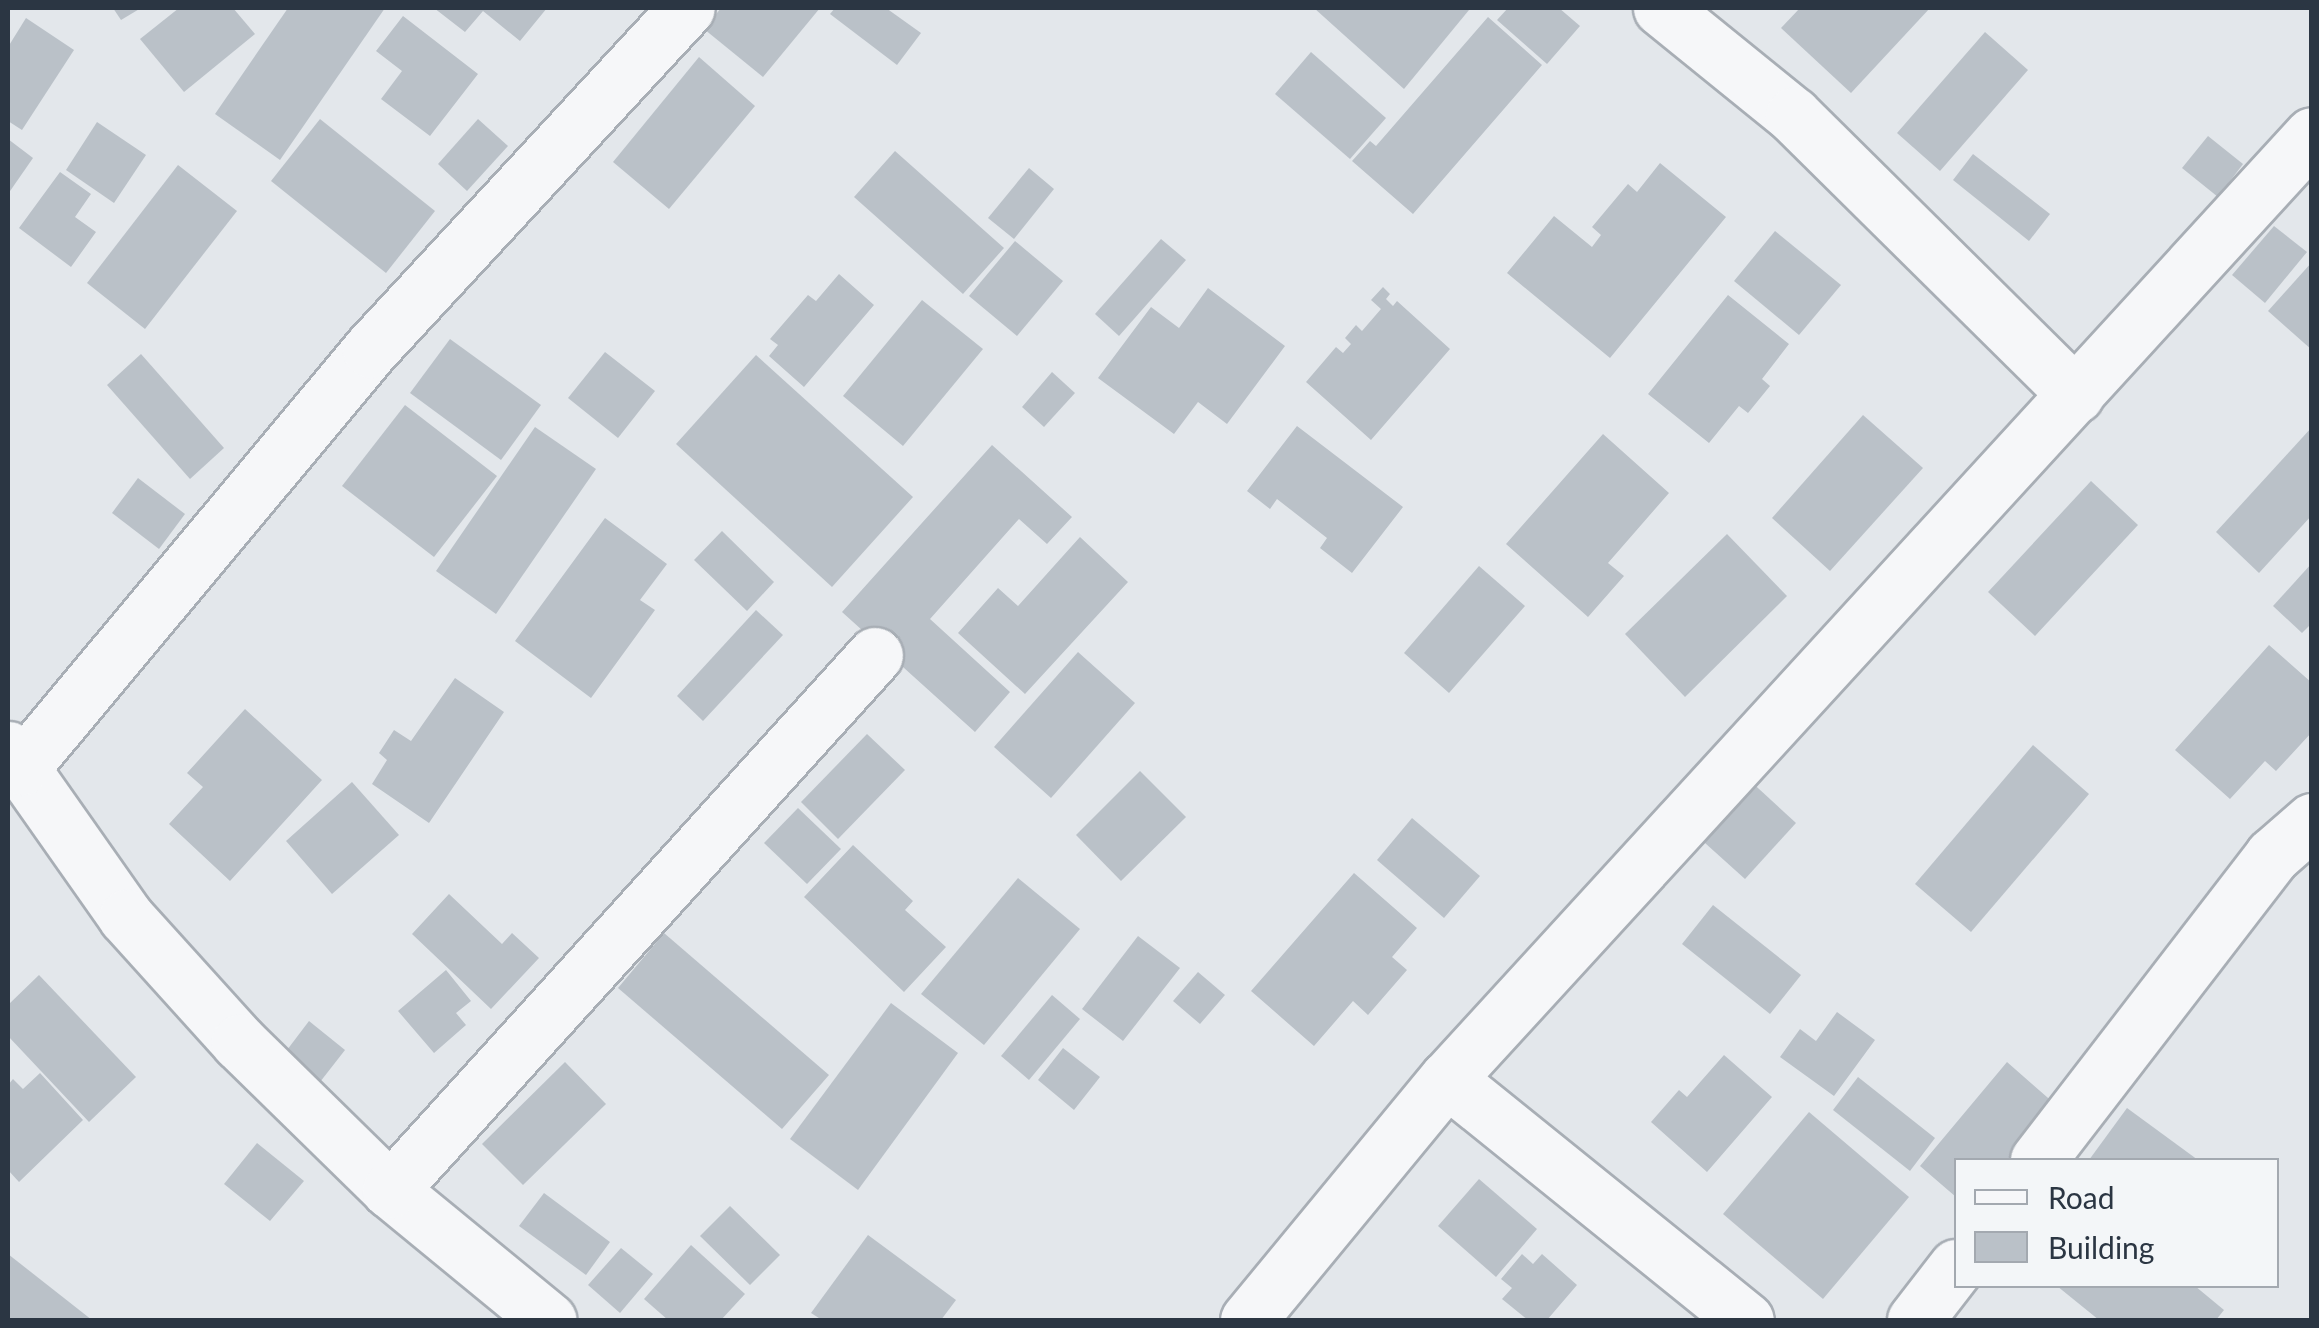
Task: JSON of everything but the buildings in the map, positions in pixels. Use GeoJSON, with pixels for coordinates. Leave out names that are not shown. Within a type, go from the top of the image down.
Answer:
{"type":"FeatureCollection","features":[{"type":"Feature","properties":{"kind":"street"},"geometry":{"type":"LineString","coordinates":[[548,1320],[390,1190],[239,1042],[126,916],[15,758],[370,350],[686,8]]}},
{"type":"Feature","properties":{"kind":"street"},"geometry":{"type":"LineString","coordinates":[[1661,8],[1794,115],[2076,395]]}},
{"type":"Feature","properties":{"kind":"street"},"geometry":{"type":"LineString","coordinates":[[1248,1320],[1448,1078],[2312,135]]}},
{"type":"Feature","properties":{"kind":"street"},"geometry":{"type":"LineString","coordinates":[[390,1190],[875,655]]}},
{"type":"Feature","properties":{"kind":"street"},"geometry":{"type":"LineString","coordinates":[[2040,1158],[2272,856],[2312,821]]}},
{"type":"Feature","properties":{"kind":"street"},"geometry":{"type":"LineString","coordinates":[[1448,1078],[1716,1310]]}},
{"type":"Feature","properties":{"kind":"street"},"geometry":{"type":"LineString","coordinates":[[1915,1320],[1954,1269]]}}]}
